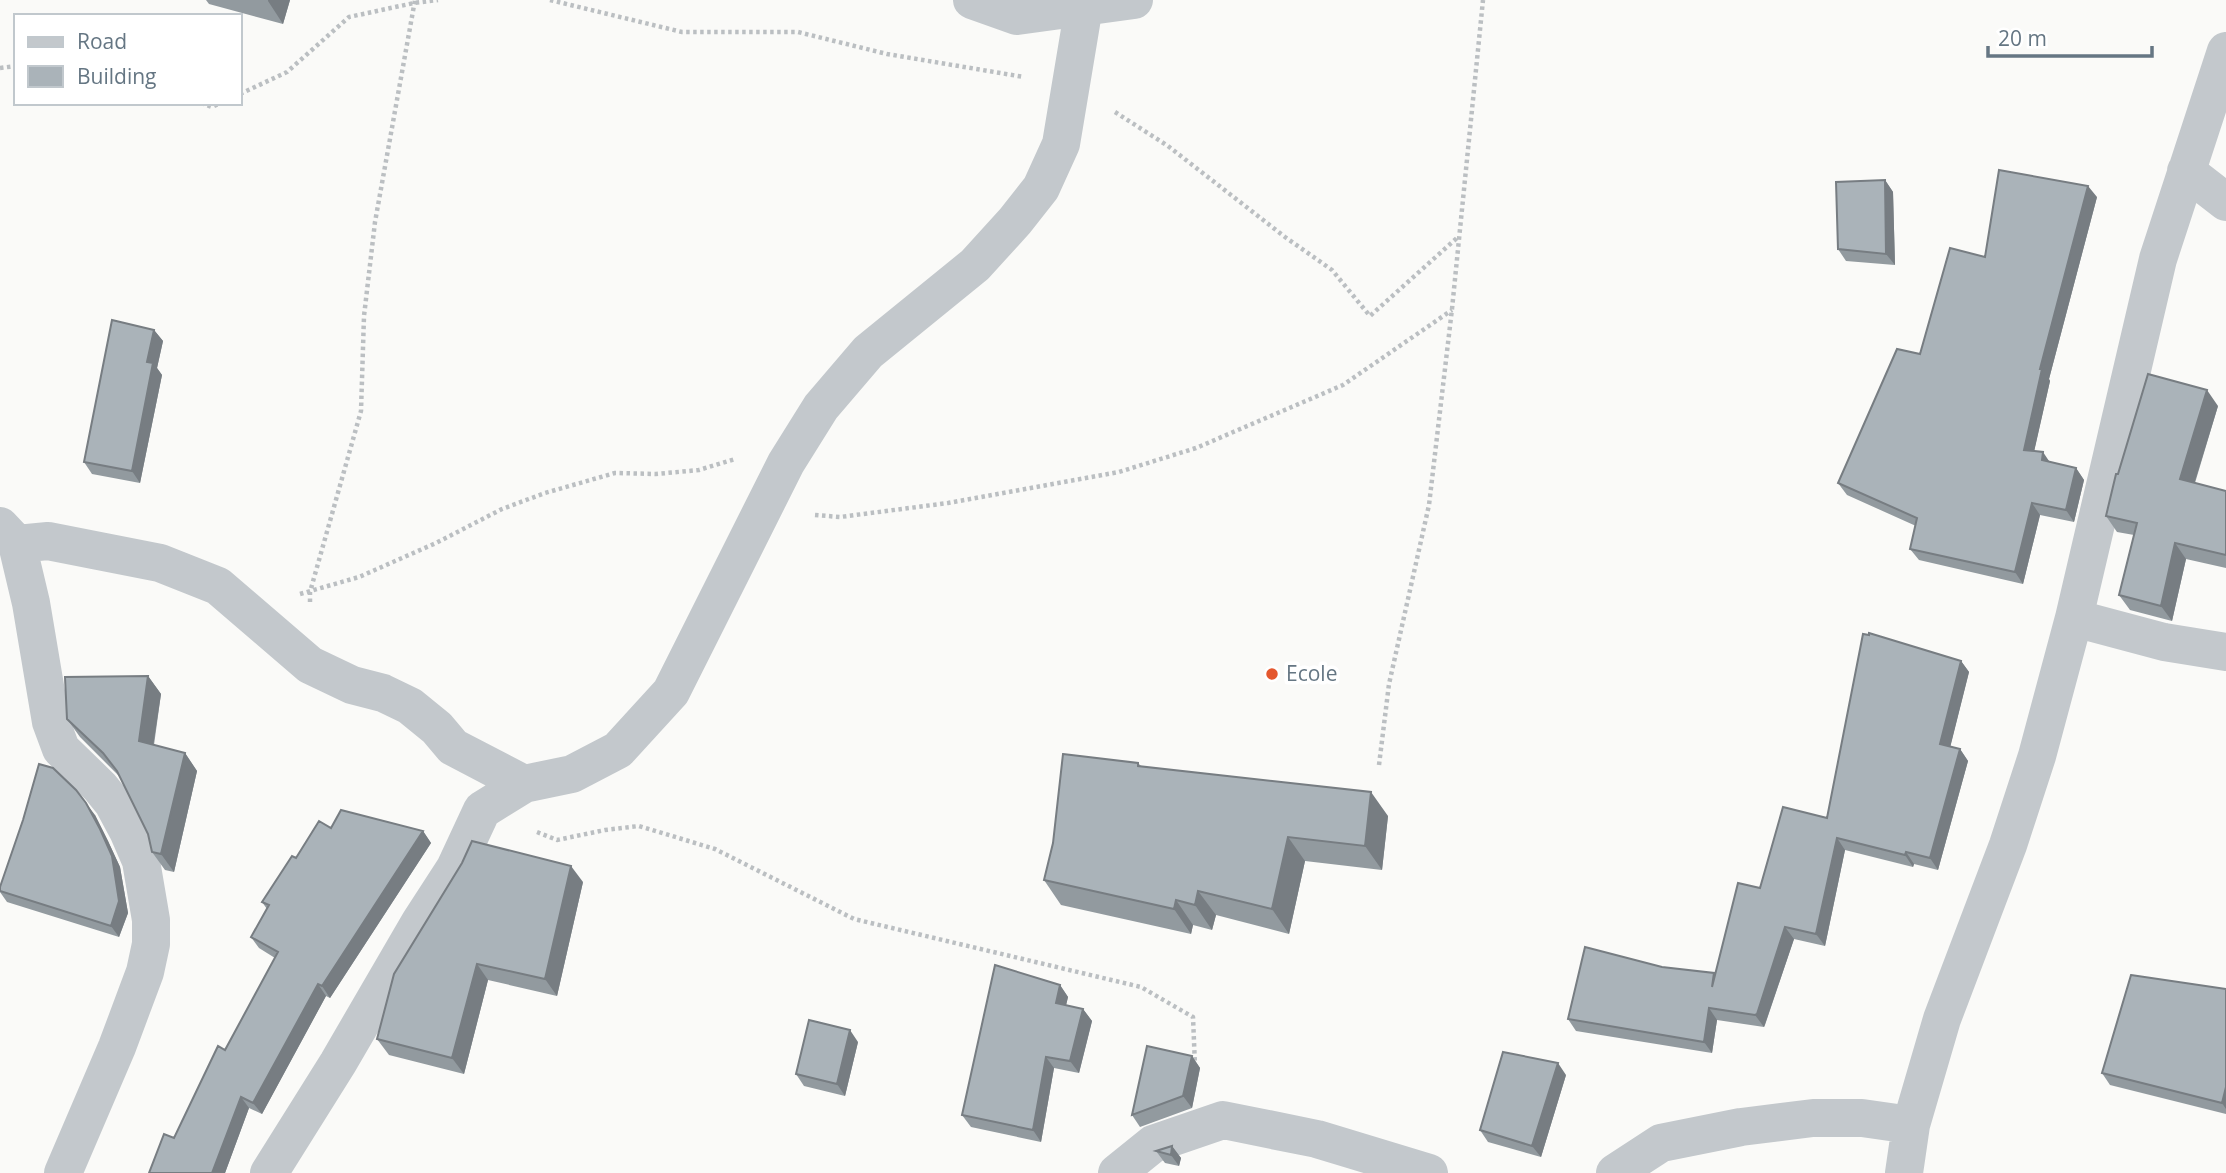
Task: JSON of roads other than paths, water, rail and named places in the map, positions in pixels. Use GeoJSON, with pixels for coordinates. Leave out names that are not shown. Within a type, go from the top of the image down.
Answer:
{"type":"FeatureCollection","features":[{"type":"Feature","properties":{"kind":"street"},"geometry":{"type":"LineString","coordinates":[[972,0],[1017,16],[1134,0]]}},
{"type":"Feature","properties":{"kind":"street"},"geometry":{"type":"LineString","coordinates":[[269,1173],[420,922],[456,868],[482,810],[514,790],[572,774],[618,750],[671,692],[786,463],[821,407],[869,352],[975,265],[1041,188],[1061,144],[1083,6]]}},
{"type":"Feature","properties":{"kind":"street"},"geometry":{"type":"LineString","coordinates":[[1904,1173],[1911,1125],[1942,1019],[2008,845],[2037,755],[2074,618],[2158,259],[2226,51]]}},
{"type":"Feature","properties":{"kind":"street"},"geometry":{"type":"LineString","coordinates":[[2186,171],[2226,202]]}},
{"type":"Feature","properties":{"kind":"street"},"geometry":{"type":"LineString","coordinates":[[63,1173],[117,1047],[145,972],[151,944],[151,919],[141,861],[128,831],[113,803],[100,787],[61,749],[51,722],[31,603],[8,535],[160,562],[218,586],[310,665],[352,685],[383,693],[410,706],[437,728],[453,747],[514,790]]}},
{"type":"Feature","properties":{"kind":"street"},"geometry":{"type":"LineString","coordinates":[[2074,618],[2164,642],[2226,652]]}},
{"type":"Feature","properties":{"kind":"street"},"geometry":{"type":"LineString","coordinates":[[1615,1173],[1661,1143],[1741,1127],[1813,1118],[1861,1118],[1911,1125]]}},
{"type":"Feature","properties":{"kind":"street"},"geometry":{"type":"LineString","coordinates":[[1117,1173],[1153,1144],[1223,1121],[1317,1139],[1429,1173]]}},
{"type":"Feature","properties":{"kind":"place","name":"Ecole"},"geometry":{"type":"Point","coordinates":[1272,674]}}]}
